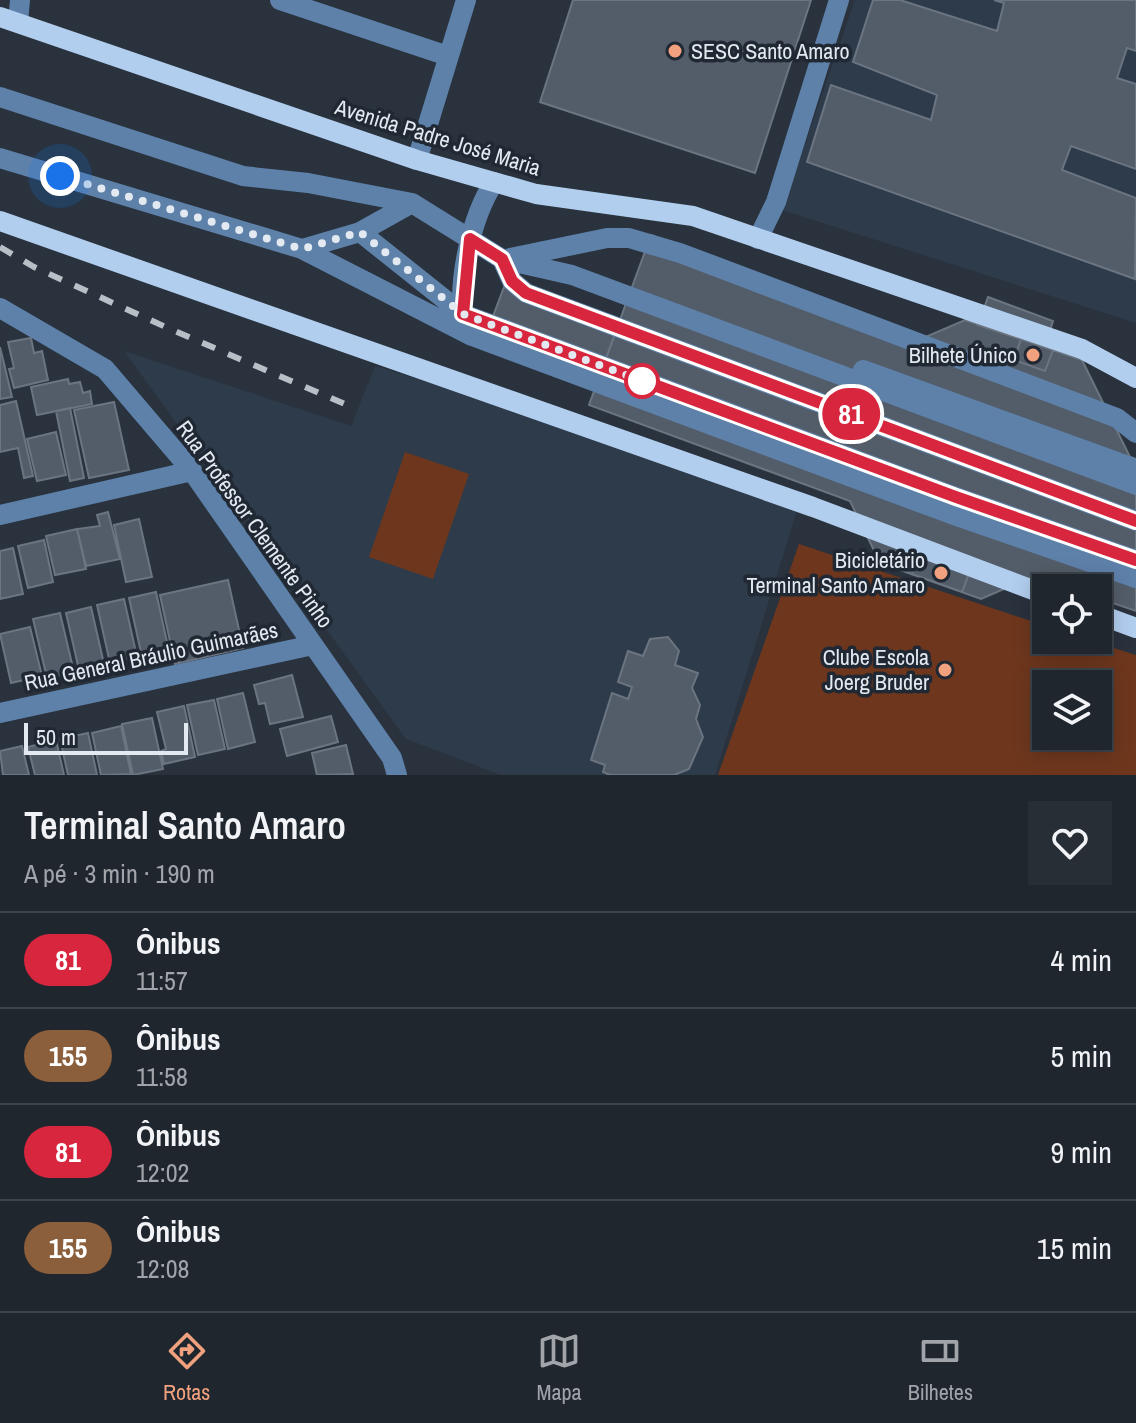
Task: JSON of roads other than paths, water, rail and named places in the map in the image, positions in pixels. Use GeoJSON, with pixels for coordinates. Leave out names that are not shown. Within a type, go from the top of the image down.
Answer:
{"type":"FeatureCollection","features":[{"type":"Feature","properties":{"kind":"main road","name":"Avenida Padre José Maria"},"geometry":{"type":"LineString","coordinates":[[9,20],[417,160],[536,194],[693,216],[1082,349],[1136,378]]}},
{"type":"Feature","properties":{"kind":"main road"},"geometry":{"type":"LineString","coordinates":[[0,221],[798,501],[1032,590]]}},
{"type":"Feature","properties":{"kind":"main road"},"geometry":{"type":"LineString","coordinates":[[1112,619],[1136,628]]}},
{"type":"Feature","properties":{"kind":"street"},"geometry":{"type":"LineString","coordinates":[[9,20],[20,0]]}},
{"type":"Feature","properties":{"kind":"street"},"geometry":{"type":"LineString","coordinates":[[280,0],[448,56]]}},
{"type":"Feature","properties":{"kind":"street"},"geometry":{"type":"LineString","coordinates":[[417,160],[466,0]]}},
{"type":"Feature","properties":{"kind":"street"},"geometry":{"type":"LineString","coordinates":[[758,239],[776,202],[839,0]]}},
{"type":"Feature","properties":{"kind":"street"},"geometry":{"type":"LineString","coordinates":[[0,97],[243,176],[308,183],[412,203],[502,259],[572,275],[1136,485]]}},
{"type":"Feature","properties":{"kind":"street"},"geometry":{"type":"LineString","coordinates":[[0,158],[302,249],[472,336],[951,514],[1136,578]]}},
{"type":"Feature","properties":{"kind":"street"},"geometry":{"type":"LineString","coordinates":[[472,336],[465,330],[463,314],[470,239],[478,212],[494,182]]}},
{"type":"Feature","properties":{"kind":"street"},"geometry":{"type":"LineString","coordinates":[[302,249],[360,232],[412,203]]}},
{"type":"Feature","properties":{"kind":"street"},"geometry":{"type":"LineString","coordinates":[[360,232],[463,314],[956,497],[1136,560]]}},
{"type":"Feature","properties":{"kind":"street"},"geometry":{"type":"LineString","coordinates":[[502,259],[607,238],[629,238],[680,253],[1117,418],[1136,433]]}},
{"type":"Feature","properties":{"kind":"street"},"geometry":{"type":"LineString","coordinates":[[502,259],[512,281],[526,293],[1136,521]]}},
{"type":"Feature","properties":{"kind":"street"},"geometry":{"type":"LineString","coordinates":[[545,269],[585,270],[1136,469]]}},
{"type":"Feature","properties":{"kind":"street","name":"Rua Professor Clemente Pinho"},"geometry":{"type":"LineString","coordinates":[[4,312],[105,369],[192,471],[392,758],[397,775]]}},
{"type":"Feature","properties":{"kind":"street"},"geometry":{"type":"LineString","coordinates":[[0,515],[192,471]]}},
{"type":"Feature","properties":{"kind":"street","name":"Rua General Bráulio Guimarães"},"geometry":{"type":"LineString","coordinates":[[0,713],[313,645]]}},
{"type":"Feature","properties":{"kind":"railway"},"geometry":{"type":"LineString","coordinates":[[0,247],[34,267],[170,329],[354,408]]}},
{"type":"Feature","properties":{"kind":"place","name":"SESC Santo Amaro"},"geometry":{"type":"Point","coordinates":[675,51]}},
{"type":"Feature","properties":{"kind":"place","name":"Bilhete Único"},"geometry":{"type":"Point","coordinates":[1033,355]}},
{"type":"Feature","properties":{"kind":"place","name":"Bicicletário Terminal Santo Amaro"},"geometry":{"type":"Point","coordinates":[941,573]}},
{"type":"Feature","properties":{"kind":"place","name":"Clube Escola Joerg Bruder"},"geometry":{"type":"Point","coordinates":[945,670]}}]}
